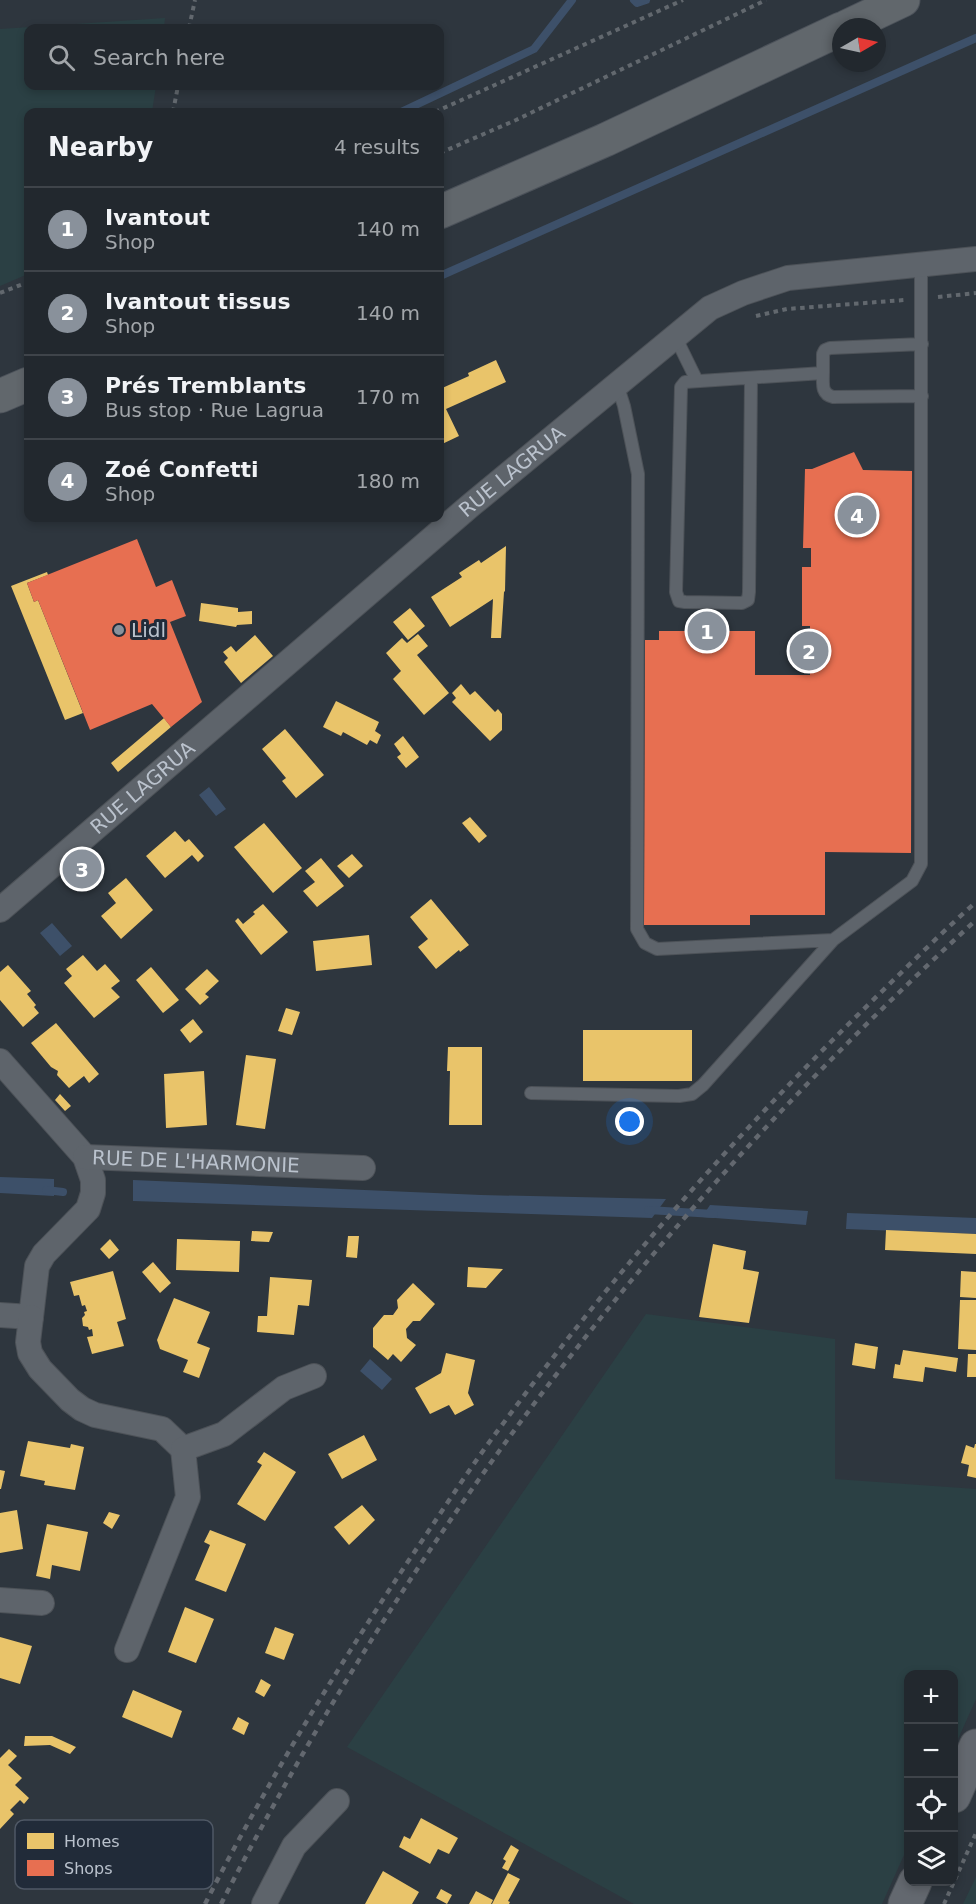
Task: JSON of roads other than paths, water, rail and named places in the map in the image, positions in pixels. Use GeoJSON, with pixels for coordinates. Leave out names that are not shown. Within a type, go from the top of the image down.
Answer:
{"type":"FeatureCollection","features":[{"type":"Feature","properties":{"kind":"main road"},"geometry":{"type":"LineString","coordinates":[[865,18],[903,0]]}},
{"type":"Feature","properties":{"kind":"main road"},"geometry":{"type":"LineString","coordinates":[[444,210],[605,140],[832,33]]}},
{"type":"Feature","properties":{"kind":"main road"},"geometry":{"type":"LineString","coordinates":[[0,396],[24,386]]}},
{"type":"Feature","properties":{"kind":"main road"},"geometry":{"type":"LineString","coordinates":[[958,1787],[976,1746]]}},
{"type":"Feature","properties":{"kind":"main road"},"geometry":{"type":"LineString","coordinates":[[905,1904],[913,1886]]}},
{"type":"Feature","properties":{"kind":"street","name":"RUE LAGRUA"},"geometry":{"type":"LineString","coordinates":[[0,910],[462,513],[710,308],[743,293],[788,278],[976,259]]}},
{"type":"Feature","properties":{"kind":"street","name":"RUE DE L'HARMONIE"},"geometry":{"type":"LineString","coordinates":[[0,1061],[85,1157],[363,1168]]}},
{"type":"Feature","properties":{"kind":"street"},"geometry":{"type":"LineString","coordinates":[[85,1157],[93,1180],[93,1193],[88,1209],[40,1259],[34,1275],[28,1342],[30,1353],[40,1369],[82,1409],[95,1415],[162,1429],[183,1449],[188,1497],[127,1650]]}},
{"type":"Feature","properties":{"kind":"street"},"geometry":{"type":"LineString","coordinates":[[0,1315],[31,1317]]}},
{"type":"Feature","properties":{"kind":"street"},"geometry":{"type":"LineString","coordinates":[[183,1449],[224,1434],[284,1388],[314,1376]]}},
{"type":"Feature","properties":{"kind":"street"},"geometry":{"type":"LineString","coordinates":[[0,1600],[42,1603]]}},
{"type":"Feature","properties":{"kind":"street"},"geometry":{"type":"LineString","coordinates":[[264,1904],[294,1846],[337,1801]]}},
{"type":"Feature","properties":{"kind":"lane"},"geometry":{"type":"LineString","coordinates":[[531,1093],[679,1096],[692,1094],[703,1085],[833,940],[912,880],[921,864],[921,265]]}},
{"type":"Feature","properties":{"kind":"lane"},"geometry":{"type":"LineString","coordinates":[[675,336],[697,381]]}},
{"type":"Feature","properties":{"kind":"lane"},"geometry":{"type":"LineString","coordinates":[[922,344],[830,348],[823,354],[824,392],[827,396],[922,396]]}},
{"type":"Feature","properties":{"kind":"lane"},"geometry":{"type":"LineString","coordinates":[[751,378],[748,600],[742,603],[679,601],[676,592],[681,387],[685,382],[823,373]]}},
{"type":"Feature","properties":{"kind":"lane"},"geometry":{"type":"LineString","coordinates":[[617,384],[624,406],[638,474],[637,929],[645,943],[657,949],[833,940]]}},
{"type":"Feature","properties":{"kind":"water"},"geometry":{"type":"Polygon","coordinates":[[[209,787],[226,809],[216,816],[199,795],[209,787]]]}},
{"type":"Feature","properties":{"kind":"water"},"geometry":{"type":"Polygon","coordinates":[[[52,923],[72,946],[60,956],[40,933],[52,923]]]}},
{"type":"Feature","properties":{"kind":"water"},"geometry":{"type":"Polygon","coordinates":[[[0,1177],[54,1179],[54,1196],[0,1193],[0,1177]]]}},
{"type":"Feature","properties":{"kind":"water"},"geometry":{"type":"Polygon","coordinates":[[[133,1180],[481,1195],[666,1199],[652,1218],[133,1201],[133,1180]]]}},
{"type":"Feature","properties":{"kind":"water"},"geometry":{"type":"Polygon","coordinates":[[[710,1205],[808,1211],[806,1225],[702,1217],[710,1205]]]}},
{"type":"Feature","properties":{"kind":"water"},"geometry":{"type":"Polygon","coordinates":[[[847,1213],[976,1218],[976,1234],[846,1229],[847,1213]]]}},
{"type":"Feature","properties":{"kind":"water"},"geometry":{"type":"Polygon","coordinates":[[[370,1359],[392,1379],[382,1390],[360,1371],[370,1359]]]}},
{"type":"Feature","properties":{"kind":"waterway"},"geometry":{"type":"LineString","coordinates":[[409,108],[534,49],[572,0]]}},
{"type":"Feature","properties":{"kind":"waterway"},"geometry":{"type":"LineString","coordinates":[[634,0],[637,3],[646,0]]}},
{"type":"Feature","properties":{"kind":"waterway"},"geometry":{"type":"LineString","coordinates":[[444,274],[976,38]]}},
{"type":"Feature","properties":{"kind":"waterway"},"geometry":{"type":"LineString","coordinates":[[46,1190],[63,1192]]}},
{"type":"Feature","properties":{"kind":"waterway"},"geometry":{"type":"LineString","coordinates":[[648,1210],[714,1214]]}},
{"type":"Feature","properties":{"kind":"railway"},"geometry":{"type":"LineString","coordinates":[[213,1889],[276,1773],[353,1646],[467,1474],[547,1366],[679,1205],[772,1102],[976,902]]}},
{"type":"Feature","properties":{"kind":"railway"},"geometry":{"type":"LineString","coordinates":[[221,1904],[269,1813],[376,1633],[433,1546],[555,1376],[687,1215],[791,1100],[976,920]]}},
{"type":"Feature","properties":{"kind":"railway"},"geometry":{"type":"LineString","coordinates":[[205,1904],[213,1889]]}},
{"type":"Feature","properties":{"kind":"place","name":"Zoé Confetti"},"geometry":{"type":"Point","coordinates":[857,515]}},
{"type":"Feature","properties":{"kind":"place","name":"Lidl"},"geometry":{"type":"Point","coordinates":[119,630]}},
{"type":"Feature","properties":{"kind":"place","name":"Ivantout"},"geometry":{"type":"Point","coordinates":[707,631]}},
{"type":"Feature","properties":{"kind":"place","name":"Ivantout tissus"},"geometry":{"type":"Point","coordinates":[809,651]}},
{"type":"Feature","properties":{"kind":"place","name":"Prés Tremblants"},"geometry":{"type":"Point","coordinates":[82,869]}}]}
